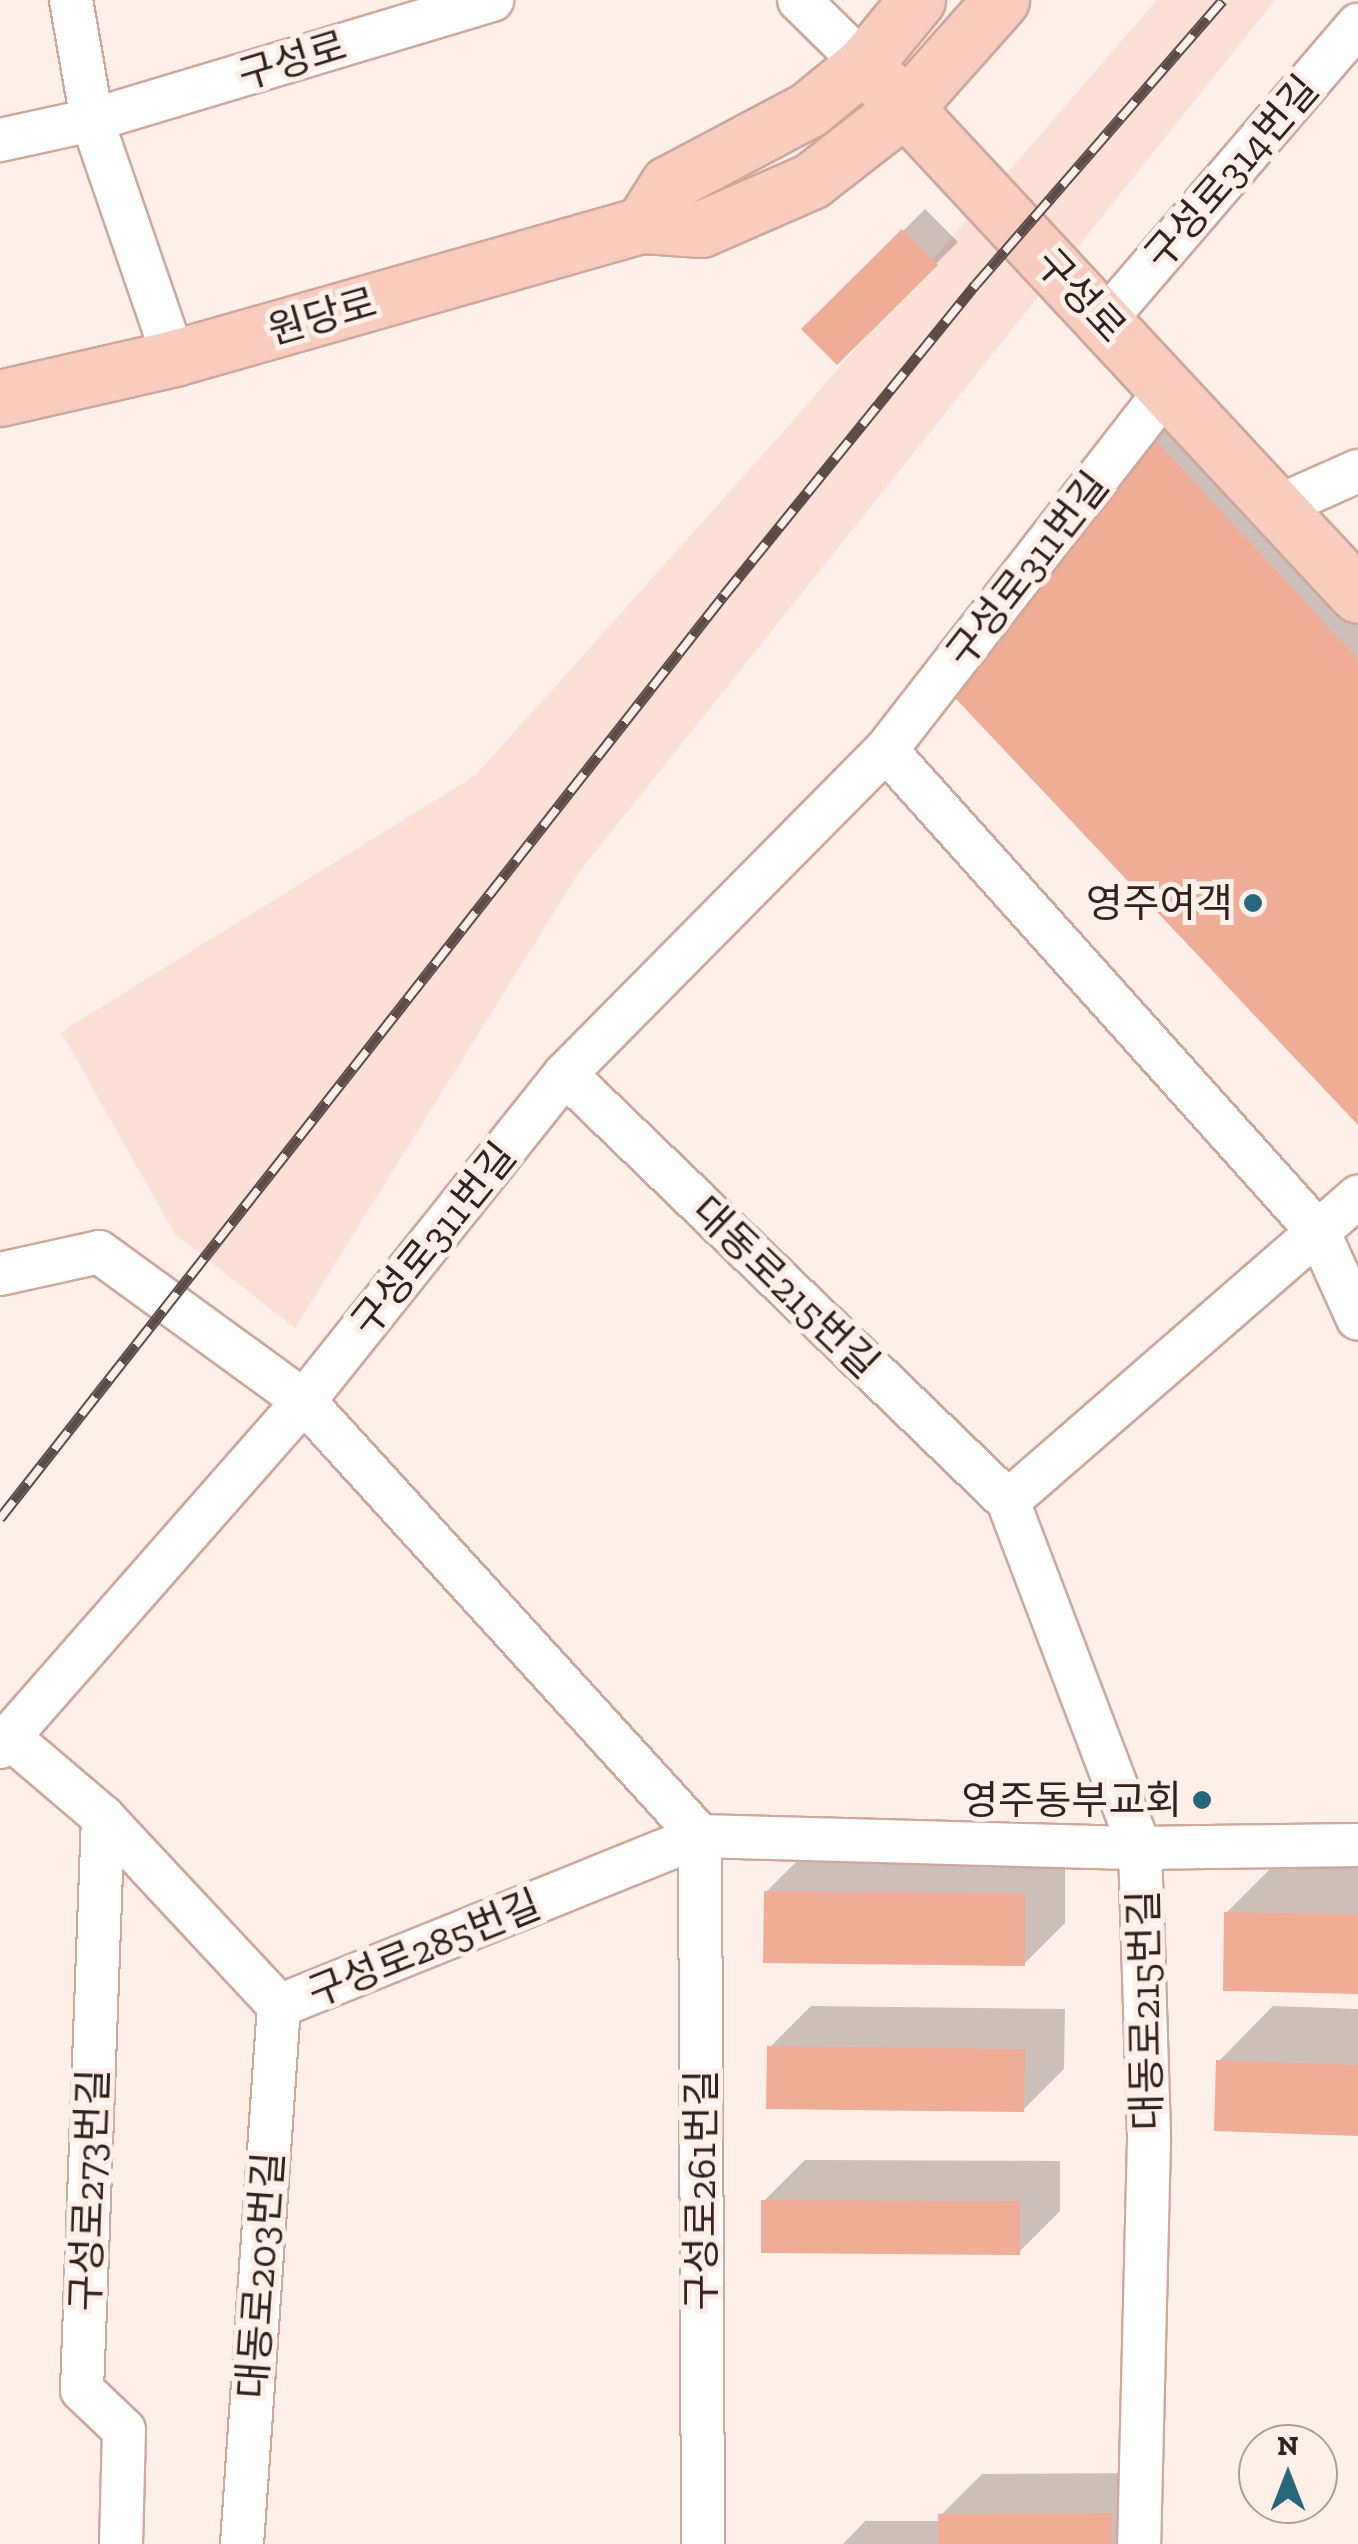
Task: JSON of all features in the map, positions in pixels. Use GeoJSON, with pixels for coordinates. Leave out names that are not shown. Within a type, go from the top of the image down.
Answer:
{"type":"FeatureCollection","features":[{"type":"Feature","properties":{"kind":"main road"},"geometry":{"type":"LineString","coordinates":[[642,225],[668,184],[808,110],[864,64],[917,0]]}},
{"type":"Feature","properties":{"kind":"main road","name":"원당로"},"geometry":{"type":"LineString","coordinates":[[0,398],[174,358],[642,225],[701,229],[812,181],[906,108],[1002,0]]}},
{"type":"Feature","properties":{"kind":"main road","name":"구성로"},"geometry":{"type":"LineString","coordinates":[[864,64],[1358,596]]}},
{"type":"Feature","properties":{"kind":"street"},"geometry":{"type":"LineString","coordinates":[[71,0],[92,120],[174,358]]}},
{"type":"Feature","properties":{"kind":"street","name":"구성로"},"geometry":{"type":"LineString","coordinates":[[0,140],[92,120],[492,0]]}},
{"type":"Feature","properties":{"kind":"street","name":"구성로"},"geometry":{"type":"LineString","coordinates":[[809,4],[864,64]]}},
{"type":"Feature","properties":{"kind":"street","name":"구성로314번길"},"geometry":{"type":"LineString","coordinates":[[1105,320],[1358,25]]}},
{"type":"Feature","properties":{"kind":"street","name":"구성로311번길"},"geometry":{"type":"LineString","coordinates":[[4,1742],[304,1401],[565,1074],[886,750],[1168,388]]}},
{"type":"Feature","properties":{"kind":"street"},"geometry":{"type":"LineString","coordinates":[[1277,508],[1358,471]]}},
{"type":"Feature","properties":{"kind":"street"},"geometry":{"type":"LineString","coordinates":[[886,750],[1319,1233],[1358,1318]]}},
{"type":"Feature","properties":{"kind":"street","name":"대동로215번길"},"geometry":{"type":"LineString","coordinates":[[565,1074],[1008,1500],[1140,1848],[1149,2140],[1139,2544]]}},
{"type":"Feature","properties":{"kind":"street"},"geometry":{"type":"LineString","coordinates":[[1008,1500],[1358,1197]]}},
{"type":"Feature","properties":{"kind":"street"},"geometry":{"type":"LineString","coordinates":[[8,1280],[99,1252],[304,1401],[700,1836]]}},
{"type":"Feature","properties":{"kind":"street","name":"구성로285번길"},"geometry":{"type":"LineString","coordinates":[[4,1742],[103,1817],[279,2006],[700,1836],[1140,1848],[1358,1845]]}},
{"type":"Feature","properties":{"kind":"street","name":"구성로273번길"},"geometry":{"type":"LineString","coordinates":[[103,1817],[82,2390],[124,2430],[121,2544]]}},
{"type":"Feature","properties":{"kind":"street","name":"구성로261번길"},"geometry":{"type":"LineString","coordinates":[[700,1836],[702,2544]]}},
{"type":"Feature","properties":{"kind":"street","name":"대동로203번길"},"geometry":{"type":"LineString","coordinates":[[242,2544],[279,2006]]}},
{"type":"Feature","properties":{"kind":"shaded area"},"geometry":{"type":"Polygon","coordinates":[[[1157,0],[1275,0],[579,872],[295,1328],[175,1234],[61,1032],[476,775],[793,421],[1157,0]]]}},
{"type":"Feature","properties":{"kind":"building"},"geometry":{"type":"Polygon","coordinates":[[[902,229],[938,265],[837,365],[801,329],[902,229]]]}},
{"type":"Feature","properties":{"kind":"building","name":"영주여객"},"geometry":{"type":"Polygon","coordinates":[[[1141,424],[1358,659],[1358,1125],[940,682],[1141,424]]]}},
{"type":"Feature","properties":{"kind":"building"},"geometry":{"type":"Polygon","coordinates":[[[764,1891],[1025,1893],[1025,1966],[763,1963],[764,1891]]]}},
{"type":"Feature","properties":{"kind":"building"},"geometry":{"type":"Polygon","coordinates":[[[1224,1912],[1358,1914],[1358,1994],[1223,1991],[1224,1912]]]}},
{"type":"Feature","properties":{"kind":"building"},"geometry":{"type":"Polygon","coordinates":[[[767,2046],[1025,2049],[1024,2112],[766,2109],[767,2046]]]}},
{"type":"Feature","properties":{"kind":"building"},"geometry":{"type":"Polygon","coordinates":[[[1216,2060],[1358,2065],[1358,2136],[1214,2131],[1216,2060]]]}},
{"type":"Feature","properties":{"kind":"building"},"geometry":{"type":"Polygon","coordinates":[[[761,2200],[1020,2201],[1020,2255],[761,2253],[761,2200]]]}},
{"type":"Feature","properties":{"kind":"building"},"geometry":{"type":"Polygon","coordinates":[[[1112,2513],[1112,2544],[938,2544],[938,2514],[1112,2513]]]}},
{"type":"Feature","properties":{"kind":"railway"},"geometry":{"type":"LineString","coordinates":[[0,1518],[724,595],[976,284],[1223,0]]}},
{"type":"Feature","properties":{"kind":"place","name":"영주여객"},"geometry":{"type":"Point","coordinates":[1253,903]}},
{"type":"Feature","properties":{"kind":"place","name":"영주동부교회"},"geometry":{"type":"Point","coordinates":[1202,1800]}}]}
